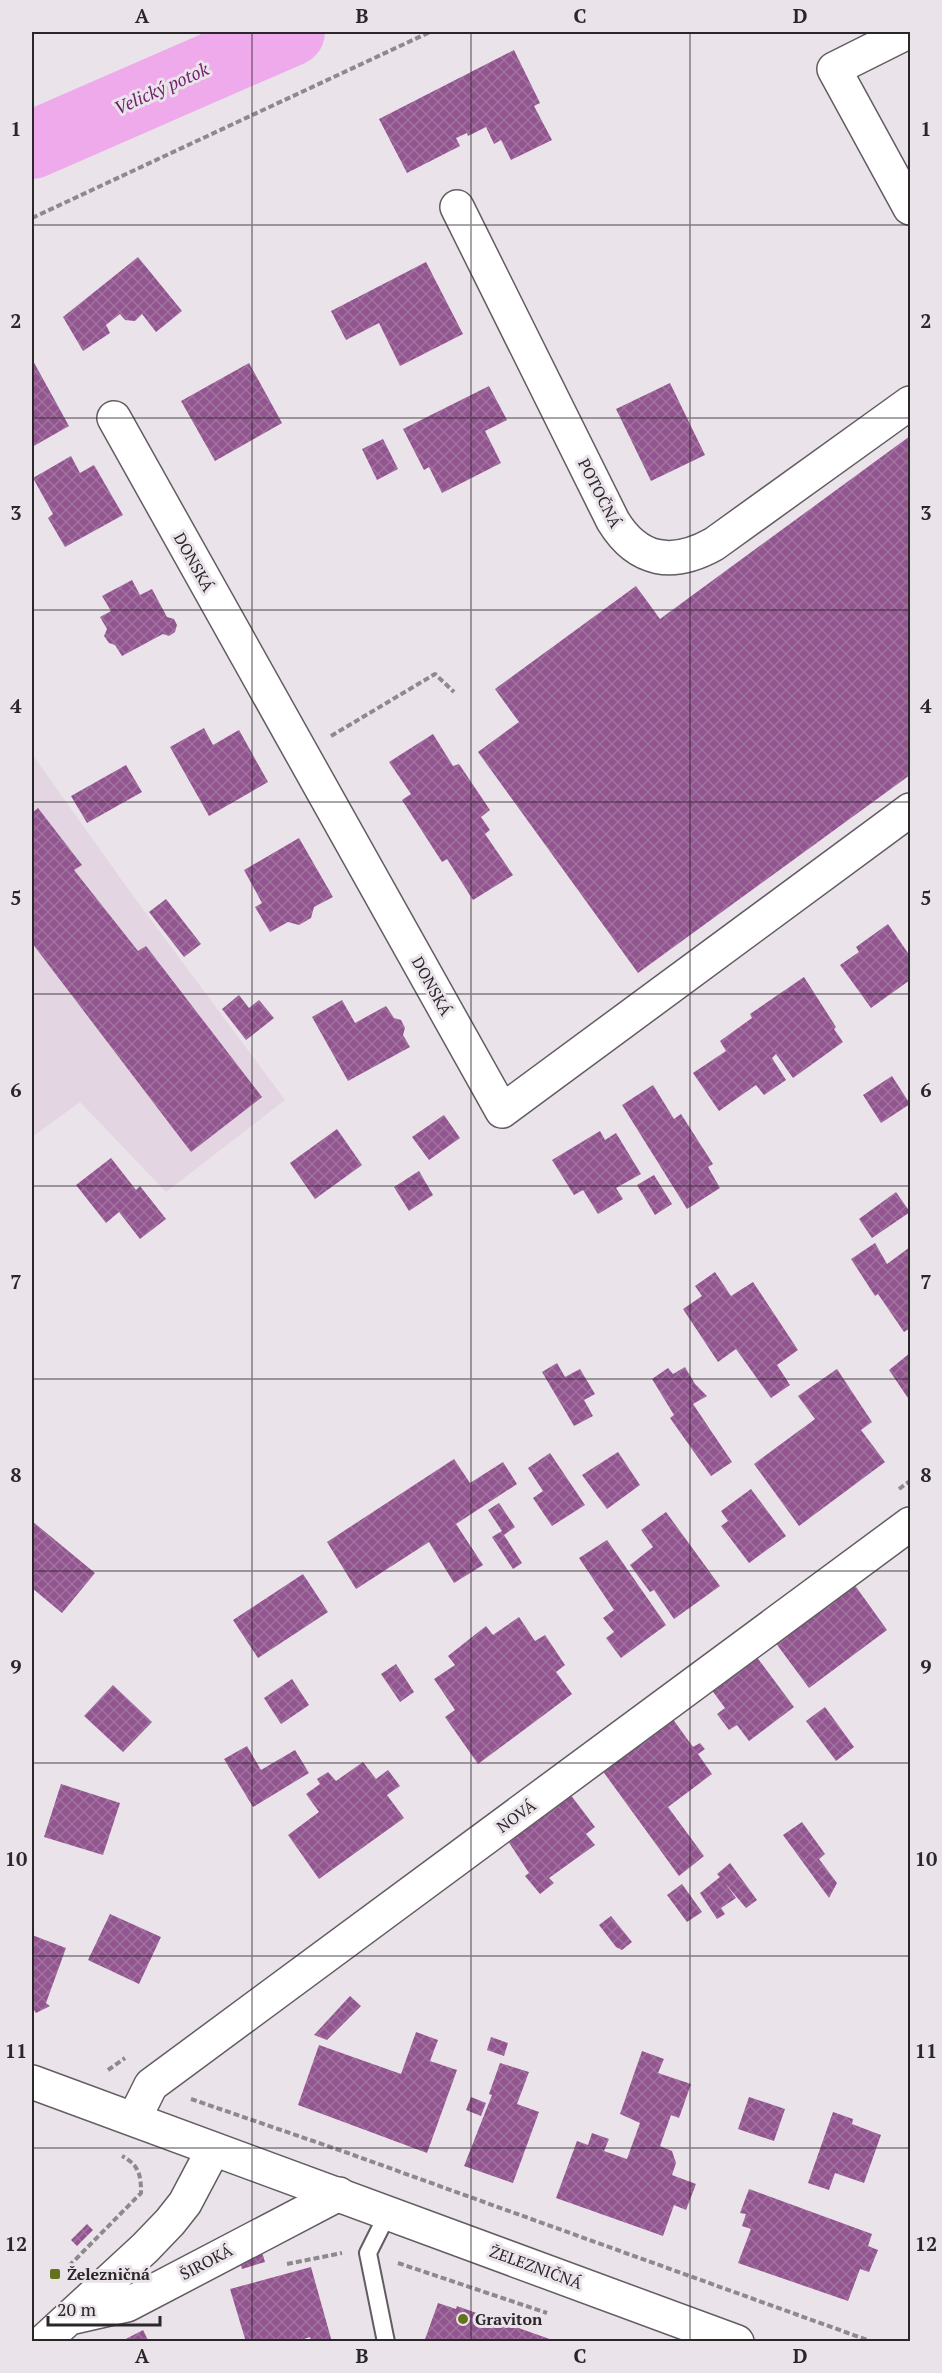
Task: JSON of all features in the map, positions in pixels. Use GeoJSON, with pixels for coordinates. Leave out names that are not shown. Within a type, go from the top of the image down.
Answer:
{"type":"FeatureCollection","features":[{"type":"Feature","properties":{"kind":"street"},"geometry":{"type":"LineString","coordinates":[[908,32],[834,69],[910,208]]}},
{"type":"Feature","properties":{"kind":"street","name":"POTOČNÁ"},"geometry":{"type":"LineString","coordinates":[[457,207],[613,521],[621,534],[634,546],[649,555],[665,558],[696,555],[910,403]]}},
{"type":"Feature","properties":{"kind":"street","name":"DONSKÁ"},"geometry":{"type":"LineString","coordinates":[[114,418],[502,1111],[910,810]]}},
{"type":"Feature","properties":{"kind":"street","name":"NOVÁ"},"geometry":{"type":"LineString","coordinates":[[134,2119],[151,2085],[910,1524]]}},
{"type":"Feature","properties":{"kind":"street","name":"ŽELEZNIČNÁ"},"geometry":{"type":"LineString","coordinates":[[32,2082],[737,2342]]}},
{"type":"Feature","properties":{"kind":"street","name":"ŠIROKÁ"},"geometry":{"type":"LineString","coordinates":[[43,2342],[170,2222],[185,2203],[213,2150]]}},
{"type":"Feature","properties":{"kind":"street","name":"ŠIROKÁ"},"geometry":{"type":"LineString","coordinates":[[70,2318],[127,2305],[339,2194]]}},
{"type":"Feature","properties":{"kind":"lane"},"geometry":{"type":"LineString","coordinates":[[386,2342],[368,2253],[388,2213]]}},
{"type":"Feature","properties":{"kind":"path"},"geometry":{"type":"LineString","coordinates":[[32,218],[430,32]]}},
{"type":"Feature","properties":{"kind":"path"},"geometry":{"type":"LineString","coordinates":[[302,753],[435,674],[453,692]]}},
{"type":"Feature","properties":{"kind":"path"},"geometry":{"type":"LineString","coordinates":[[98,2067],[345,2152],[873,2342]]}},
{"type":"Feature","properties":{"kind":"path"},"geometry":{"type":"LineString","coordinates":[[66,2268],[141,2193],[141,2175],[133,2162],[112,2151]]}},
{"type":"Feature","properties":{"kind":"shaded area"},"geometry":{"type":"Polygon","coordinates":[[[32,754],[131,893],[285,1100],[166,1192],[80,1102],[32,1137],[32,754]]]}},
{"type":"Feature","properties":{"kind":"building"},"geometry":{"type":"Polygon","coordinates":[[[514,50],[540,103],[534,106],[552,140],[511,160],[501,140],[494,144],[486,127],[468,136],[467,133],[456,138],[460,146],[407,173],[379,119],[514,50]]]}},
{"type":"Feature","properties":{"kind":"building"},"geometry":{"type":"Polygon","coordinates":[[[138,257],[182,311],[156,332],[142,314],[135,321],[125,320],[120,314],[106,325],[110,333],[83,351],[63,317],[138,257]]]}},
{"type":"Feature","properties":{"kind":"building"},"geometry":{"type":"Polygon","coordinates":[[[426,262],[463,334],[400,366],[379,323],[346,340],[331,311],[426,262]]]}},
{"type":"Feature","properties":{"kind":"building"},"geometry":{"type":"Polygon","coordinates":[[[32,359],[69,426],[32,447],[32,359]]]}},
{"type":"Feature","properties":{"kind":"building"},"geometry":{"type":"Polygon","coordinates":[[[249,363],[282,423],[215,461],[181,401],[249,363]]]}},
{"type":"Feature","properties":{"kind":"building"},"geometry":{"type":"Polygon","coordinates":[[[670,383],[705,455],[651,481],[616,409],[670,383]]]}},
{"type":"Feature","properties":{"kind":"building"},"geometry":{"type":"Polygon","coordinates":[[[489,386],[507,420],[485,431],[501,463],[442,493],[429,467],[424,470],[403,429],[489,386]]]}},
{"type":"Feature","properties":{"kind":"building"},"geometry":{"type":"Polygon","coordinates":[[[910,436],[910,775],[638,973],[478,752],[519,722],[495,689],[636,586],[660,619],[910,436]]]}},
{"type":"Feature","properties":{"kind":"building"},"geometry":{"type":"Polygon","coordinates":[[[383,439],[398,469],[377,480],[362,449],[383,439]]]}},
{"type":"Feature","properties":{"kind":"building"},"geometry":{"type":"Polygon","coordinates":[[[71,456],[80,473],[94,465],[123,515],[65,547],[48,518],[53,514],[33,478],[71,456]]]}},
{"type":"Feature","properties":{"kind":"building"},"geometry":{"type":"Polygon","coordinates":[[[132,580],[140,595],[152,589],[167,617],[174,619],[177,625],[175,632],[169,636],[163,634],[122,656],[115,645],[109,643],[104,636],[107,629],[100,617],[111,611],[102,596],[132,580]]]}},
{"type":"Feature","properties":{"kind":"building"},"geometry":{"type":"Polygon","coordinates":[[[204,728],[213,745],[239,730],[268,782],[209,816],[170,747],[204,728]]]}},
{"type":"Feature","properties":{"kind":"building"},"geometry":{"type":"Polygon","coordinates":[[[433,734],[453,766],[459,764],[490,810],[481,817],[490,830],[485,834],[513,875],[473,900],[447,859],[442,862],[402,800],[411,794],[389,762],[433,734]]]}},
{"type":"Feature","properties":{"kind":"building"},"geometry":{"type":"Polygon","coordinates":[[[126,765],[142,792],[87,823],[71,796],[126,765]]]}},
{"type":"Feature","properties":{"kind":"building"},"geometry":{"type":"Polygon","coordinates":[[[38,808],[82,865],[74,870],[138,951],[146,946],[262,1097],[191,1152],[32,943],[32,813],[38,808]]]}},
{"type":"Feature","properties":{"kind":"building"},"geometry":{"type":"Polygon","coordinates":[[[299,838],[333,897],[314,907],[311,918],[299,925],[288,922],[270,932],[255,907],[262,903],[244,870],[299,838]]]}},
{"type":"Feature","properties":{"kind":"building"},"geometry":{"type":"Polygon","coordinates":[[[166,899],[201,944],[184,957],[149,912],[166,899]]]}},
{"type":"Feature","properties":{"kind":"building"},"geometry":{"type":"Polygon","coordinates":[[[888,924],[910,956],[910,980],[871,1008],[840,965],[859,952],[856,947],[888,924]]]}},
{"type":"Feature","properties":{"kind":"building"},"geometry":{"type":"Polygon","coordinates":[[[804,977],[843,1042],[793,1078],[776,1054],[772,1058],[786,1080],[764,1095],[756,1085],[719,1111],[693,1073],[726,1051],[720,1041],[752,1018],[750,1014],[804,977]]]}},
{"type":"Feature","properties":{"kind":"building"},"geometry":{"type":"Polygon","coordinates":[[[239,995],[249,1008],[259,1000],[274,1018],[246,1040],[222,1009],[239,995]]]}},
{"type":"Feature","properties":{"kind":"building"},"geometry":{"type":"Polygon","coordinates":[[[342,1000],[355,1023],[386,1006],[394,1018],[401,1020],[405,1028],[403,1035],[410,1047],[348,1081],[312,1017],[342,1000]]]}},
{"type":"Feature","properties":{"kind":"building"},"geometry":{"type":"Polygon","coordinates":[[[892,1076],[910,1104],[881,1123],[863,1095],[892,1076]]]}},
{"type":"Feature","properties":{"kind":"building"},"geometry":{"type":"Polygon","coordinates":[[[653,1085],[674,1119],[681,1114],[713,1164],[708,1167],[720,1188],[687,1209],[622,1105],[653,1085]]]}},
{"type":"Feature","properties":{"kind":"building"},"geometry":{"type":"Polygon","coordinates":[[[444,1115],[460,1138],[429,1160],[412,1137],[444,1115]]]}},
{"type":"Feature","properties":{"kind":"building"},"geometry":{"type":"Polygon","coordinates":[[[337,1129],[362,1165],[315,1199],[290,1163],[337,1129]]]}},
{"type":"Feature","properties":{"kind":"building"},"geometry":{"type":"Polygon","coordinates":[[[600,1131],[605,1140],[616,1133],[641,1174],[616,1188],[623,1199],[598,1214],[583,1190],[574,1195],[552,1160],[600,1131]]]}},
{"type":"Feature","properties":{"kind":"building"},"geometry":{"type":"Polygon","coordinates":[[[111,1158],[136,1190],[140,1186],[166,1219],[140,1239],[119,1212],[106,1223],[76,1185],[111,1158]]]}},
{"type":"Feature","properties":{"kind":"building"},"geometry":{"type":"Polygon","coordinates":[[[419,1171],[433,1195],[409,1211],[394,1187],[419,1171]]]}},
{"type":"Feature","properties":{"kind":"building"},"geometry":{"type":"Polygon","coordinates":[[[654,1175],[672,1204],[655,1215],[637,1185],[654,1175]]]}},
{"type":"Feature","properties":{"kind":"building"},"geometry":{"type":"Polygon","coordinates":[[[896,1192],[910,1212],[872,1238],[859,1219],[896,1192]]]}},
{"type":"Feature","properties":{"kind":"building"},"geometry":{"type":"Polygon","coordinates":[[[875,1243],[887,1264],[910,1247],[910,1328],[904,1332],[878,1294],[875,1296],[851,1259],[875,1243]]]}},
{"type":"Feature","properties":{"kind":"building"},"geometry":{"type":"Polygon","coordinates":[[[715,1272],[731,1296],[753,1282],[798,1350],[777,1365],[790,1385],[771,1398],[736,1349],[718,1362],[683,1309],[702,1296],[695,1286],[715,1272]]]}},
{"type":"Feature","properties":{"kind":"building"},"geometry":{"type":"Polygon","coordinates":[[[910,1353],[910,1401],[889,1370],[910,1353]]]}},
{"type":"Feature","properties":{"kind":"building"},"geometry":{"type":"Polygon","coordinates":[[[557,1363],[565,1377],[580,1369],[595,1394],[584,1400],[593,1416],[574,1426],[542,1372],[557,1363]]]}},
{"type":"Feature","properties":{"kind":"building"},"geometry":{"type":"Polygon","coordinates":[[[685,1367],[695,1384],[707,1396],[693,1404],[732,1462],[711,1476],[670,1418],[674,1415],[652,1379],[668,1368],[673,1374],[685,1367]]]}},
{"type":"Feature","properties":{"kind":"building"},"geometry":{"type":"Polygon","coordinates":[[[837,1369],[872,1422],[861,1430],[885,1462],[799,1526],[754,1464],[815,1419],[798,1396],[837,1369]]]}},
{"type":"Feature","properties":{"kind":"building"},"geometry":{"type":"Polygon","coordinates":[[[618,1452],[640,1485],[607,1509],[582,1475],[618,1452]]]}},
{"type":"Feature","properties":{"kind":"building"},"geometry":{"type":"Polygon","coordinates":[[[550,1453],[585,1505],[552,1526],[533,1498],[543,1491],[528,1468],[550,1453]]]}},
{"type":"Feature","properties":{"kind":"building"},"geometry":{"type":"Polygon","coordinates":[[[454,1459],[470,1483],[503,1462],[517,1484],[456,1524],[483,1565],[454,1583],[429,1542],[356,1589],[327,1542],[454,1459]]]}},
{"type":"Feature","properties":{"kind":"building"},"geometry":{"type":"Polygon","coordinates":[[[751,1489],[786,1536],[749,1563],[721,1526],[728,1521],[721,1511],[751,1489]]]}},
{"type":"Feature","properties":{"kind":"building"},"geometry":{"type":"Polygon","coordinates":[[[499,1503],[515,1527],[504,1535],[522,1563],[513,1569],[492,1537],[502,1531],[488,1510],[499,1503]]]}},
{"type":"Feature","properties":{"kind":"building"},"geometry":{"type":"Polygon","coordinates":[[[666,1512],[720,1586],[674,1619],[654,1590],[650,1592],[630,1565],[653,1547],[641,1530],[666,1512]]]}},
{"type":"Feature","properties":{"kind":"building"},"geometry":{"type":"Polygon","coordinates":[[[32,1521],[95,1573],[62,1613],[32,1588],[32,1521]]]}},
{"type":"Feature","properties":{"kind":"building"},"geometry":{"type":"Polygon","coordinates":[[[607,1540],[666,1625],[621,1658],[606,1638],[614,1632],[603,1618],[614,1610],[579,1558],[607,1540]]]}},
{"type":"Feature","properties":{"kind":"building"},"geometry":{"type":"Polygon","coordinates":[[[303,1574],[328,1612],[258,1658],[233,1620],[303,1574]]]}},
{"type":"Feature","properties":{"kind":"building"},"geometry":{"type":"Polygon","coordinates":[[[854,1584],[887,1630],[809,1688],[775,1642],[854,1584]]]}},
{"type":"Feature","properties":{"kind":"building"},"geometry":{"type":"Polygon","coordinates":[[[519,1617],[535,1641],[545,1635],[565,1665],[556,1672],[572,1694],[478,1764],[445,1717],[455,1710],[434,1679],[455,1665],[448,1656],[486,1626],[493,1635],[519,1617]]]}},
{"type":"Feature","properties":{"kind":"building"},"geometry":{"type":"Polygon","coordinates":[[[756,1656],[794,1707],[749,1741],[737,1725],[729,1730],[717,1714],[725,1708],[711,1689],[756,1656]]]}},
{"type":"Feature","properties":{"kind":"building"},"geometry":{"type":"Polygon","coordinates":[[[396,1664],[414,1692],[400,1702],[381,1674],[396,1664]]]}},
{"type":"Feature","properties":{"kind":"building"},"geometry":{"type":"Polygon","coordinates":[[[292,1679],[309,1705],[281,1724],[264,1698],[292,1679]]]}},
{"type":"Feature","properties":{"kind":"building"},"geometry":{"type":"Polygon","coordinates":[[[113,1685],[152,1722],[123,1752],[84,1716],[113,1685]]]}},
{"type":"Feature","properties":{"kind":"building"},"geometry":{"type":"Polygon","coordinates":[[[825,1707],[854,1747],[836,1761],[806,1721],[825,1707]]]}},
{"type":"Feature","properties":{"kind":"building"},"geometry":{"type":"Polygon","coordinates":[[[672,1718],[693,1747],[700,1743],[705,1749],[698,1754],[712,1774],[668,1807],[704,1856],[679,1876],[602,1770],[672,1718]]]}},
{"type":"Feature","properties":{"kind":"building"},"geometry":{"type":"Polygon","coordinates":[[[247,1746],[261,1770],[295,1750],[309,1773],[253,1807],[224,1759],[247,1746]]]}},
{"type":"Feature","properties":{"kind":"building"},"geometry":{"type":"Polygon","coordinates":[[[363,1762],[376,1779],[388,1770],[400,1786],[387,1795],[404,1818],[319,1879],[288,1835],[319,1812],[306,1794],[320,1784],[317,1779],[328,1772],[336,1781],[363,1762]]]}},
{"type":"Feature","properties":{"kind":"building"},"geometry":{"type":"Polygon","coordinates":[[[61,1784],[120,1803],[103,1855],[44,1837],[61,1784]]]}},
{"type":"Feature","properties":{"kind":"building"},"geometry":{"type":"Polygon","coordinates":[[[570,1794],[595,1827],[586,1834],[595,1845],[549,1878],[554,1883],[540,1894],[525,1876],[529,1873],[506,1838],[570,1794]]]}},
{"type":"Feature","properties":{"kind":"building"},"geometry":{"type":"Polygon","coordinates":[[[802,1822],[825,1854],[819,1859],[837,1883],[829,1898],[783,1835],[802,1822]]]}},
{"type":"Feature","properties":{"kind":"building"},"geometry":{"type":"Polygon","coordinates":[[[730,1863],[757,1900],[746,1908],[724,1882],[736,1898],[721,1908],[725,1914],[717,1919],[700,1893],[720,1877],[717,1874],[730,1863]]]}},
{"type":"Feature","properties":{"kind":"building"},"geometry":{"type":"Polygon","coordinates":[[[682,1884],[702,1912],[687,1922],[667,1895],[682,1884]]]}},
{"type":"Feature","properties":{"kind":"building"},"geometry":{"type":"Polygon","coordinates":[[[110,1914],[161,1937],[139,1984],[88,1960],[110,1914]]]}},
{"type":"Feature","properties":{"kind":"building"},"geometry":{"type":"Polygon","coordinates":[[[611,1916],[632,1942],[622,1950],[616,1947],[599,1925],[611,1916]]]}},
{"type":"Feature","properties":{"kind":"building"},"geometry":{"type":"Polygon","coordinates":[[[32,1935],[66,1948],[46,2003],[50,2006],[36,2013],[32,2007],[32,1935]]]}},
{"type":"Feature","properties":{"kind":"building"},"geometry":{"type":"Polygon","coordinates":[[[350,1996],[361,2006],[327,2040],[314,2035],[350,1996]]]}},
{"type":"Feature","properties":{"kind":"building"},"geometry":{"type":"Polygon","coordinates":[[[416,2032],[438,2040],[430,2061],[457,2070],[427,2153],[298,2105],[319,2045],[401,2074],[416,2032]]]}},
{"type":"Feature","properties":{"kind":"building"},"geometry":{"type":"Polygon","coordinates":[[[491,2037],[508,2043],[504,2056],[487,2050],[491,2037]]]}},
{"type":"Feature","properties":{"kind":"building"},"geometry":{"type":"Polygon","coordinates":[[[642,2051],[664,2059],[658,2073],[691,2084],[679,2118],[671,2115],[660,2146],[672,2151],[676,2163],[672,2175],[696,2184],[686,2210],[674,2205],[663,2236],[556,2198],[577,2141],[588,2145],[592,2133],[609,2139],[604,2151],[627,2159],[640,2123],[620,2114],[642,2051]]]}},
{"type":"Feature","properties":{"kind":"building"},"geometry":{"type":"Polygon","coordinates":[[[500,2063],[529,2072],[517,2104],[539,2112],[513,2183],[464,2166],[492,2095],[489,2094],[500,2063]]]}},
{"type":"Feature","properties":{"kind":"building"},"geometry":{"type":"Polygon","coordinates":[[[471,2097],[486,2103],[481,2116],[466,2110],[471,2097]]]}},
{"type":"Feature","properties":{"kind":"building"},"geometry":{"type":"Polygon","coordinates":[[[749,2097],[785,2109],[774,2141],[738,2129],[749,2097]]]}},
{"type":"Feature","properties":{"kind":"building"},"geometry":{"type":"Polygon","coordinates":[[[833,2112],[853,2119],[852,2124],[881,2135],[864,2183],[835,2173],[829,2190],[808,2183],[833,2112]]]}},
{"type":"Feature","properties":{"kind":"building"},"geometry":{"type":"Polygon","coordinates":[[[749,2189],[872,2234],[868,2246],[878,2250],[869,2272],[860,2269],[848,2301],[738,2263],[751,2229],[742,2226],[746,2214],[740,2213],[749,2189]]]}},
{"type":"Feature","properties":{"kind":"building"},"geometry":{"type":"Polygon","coordinates":[[[87,2224],[93,2230],[77,2246],[71,2240],[87,2224]]]}},
{"type":"Feature","properties":{"kind":"building"},"geometry":{"type":"Polygon","coordinates":[[[262,2252],[265,2262],[242,2269],[239,2259],[262,2252]]]}},
{"type":"Feature","properties":{"kind":"building"},"geometry":{"type":"Polygon","coordinates":[[[311,2267],[332,2342],[311,2342],[310,2337],[295,2342],[246,2342],[230,2289],[311,2267]]]}},
{"type":"Feature","properties":{"kind":"building","name":"Graviton"},"geometry":{"type":"Polygon","coordinates":[[[438,2303],[456,2309],[457,2306],[558,2342],[424,2342],[438,2303]]]}},
{"type":"Feature","properties":{"kind":"building"},"geometry":{"type":"Polygon","coordinates":[[[143,2330],[149,2342],[120,2342],[143,2330]]]}},
{"type":"Feature","properties":{"kind":"waterway","name":"Velický potok"},"geometry":{"type":"LineString","coordinates":[[32,145],[291,32]]}},
{"type":"Feature","properties":{"kind":"place","name":"Železničná"},"geometry":{"type":"Point","coordinates":[55,2274]}},
{"type":"Feature","properties":{"kind":"place","name":"Graviton"},"geometry":{"type":"Point","coordinates":[463,2319]}}]}
